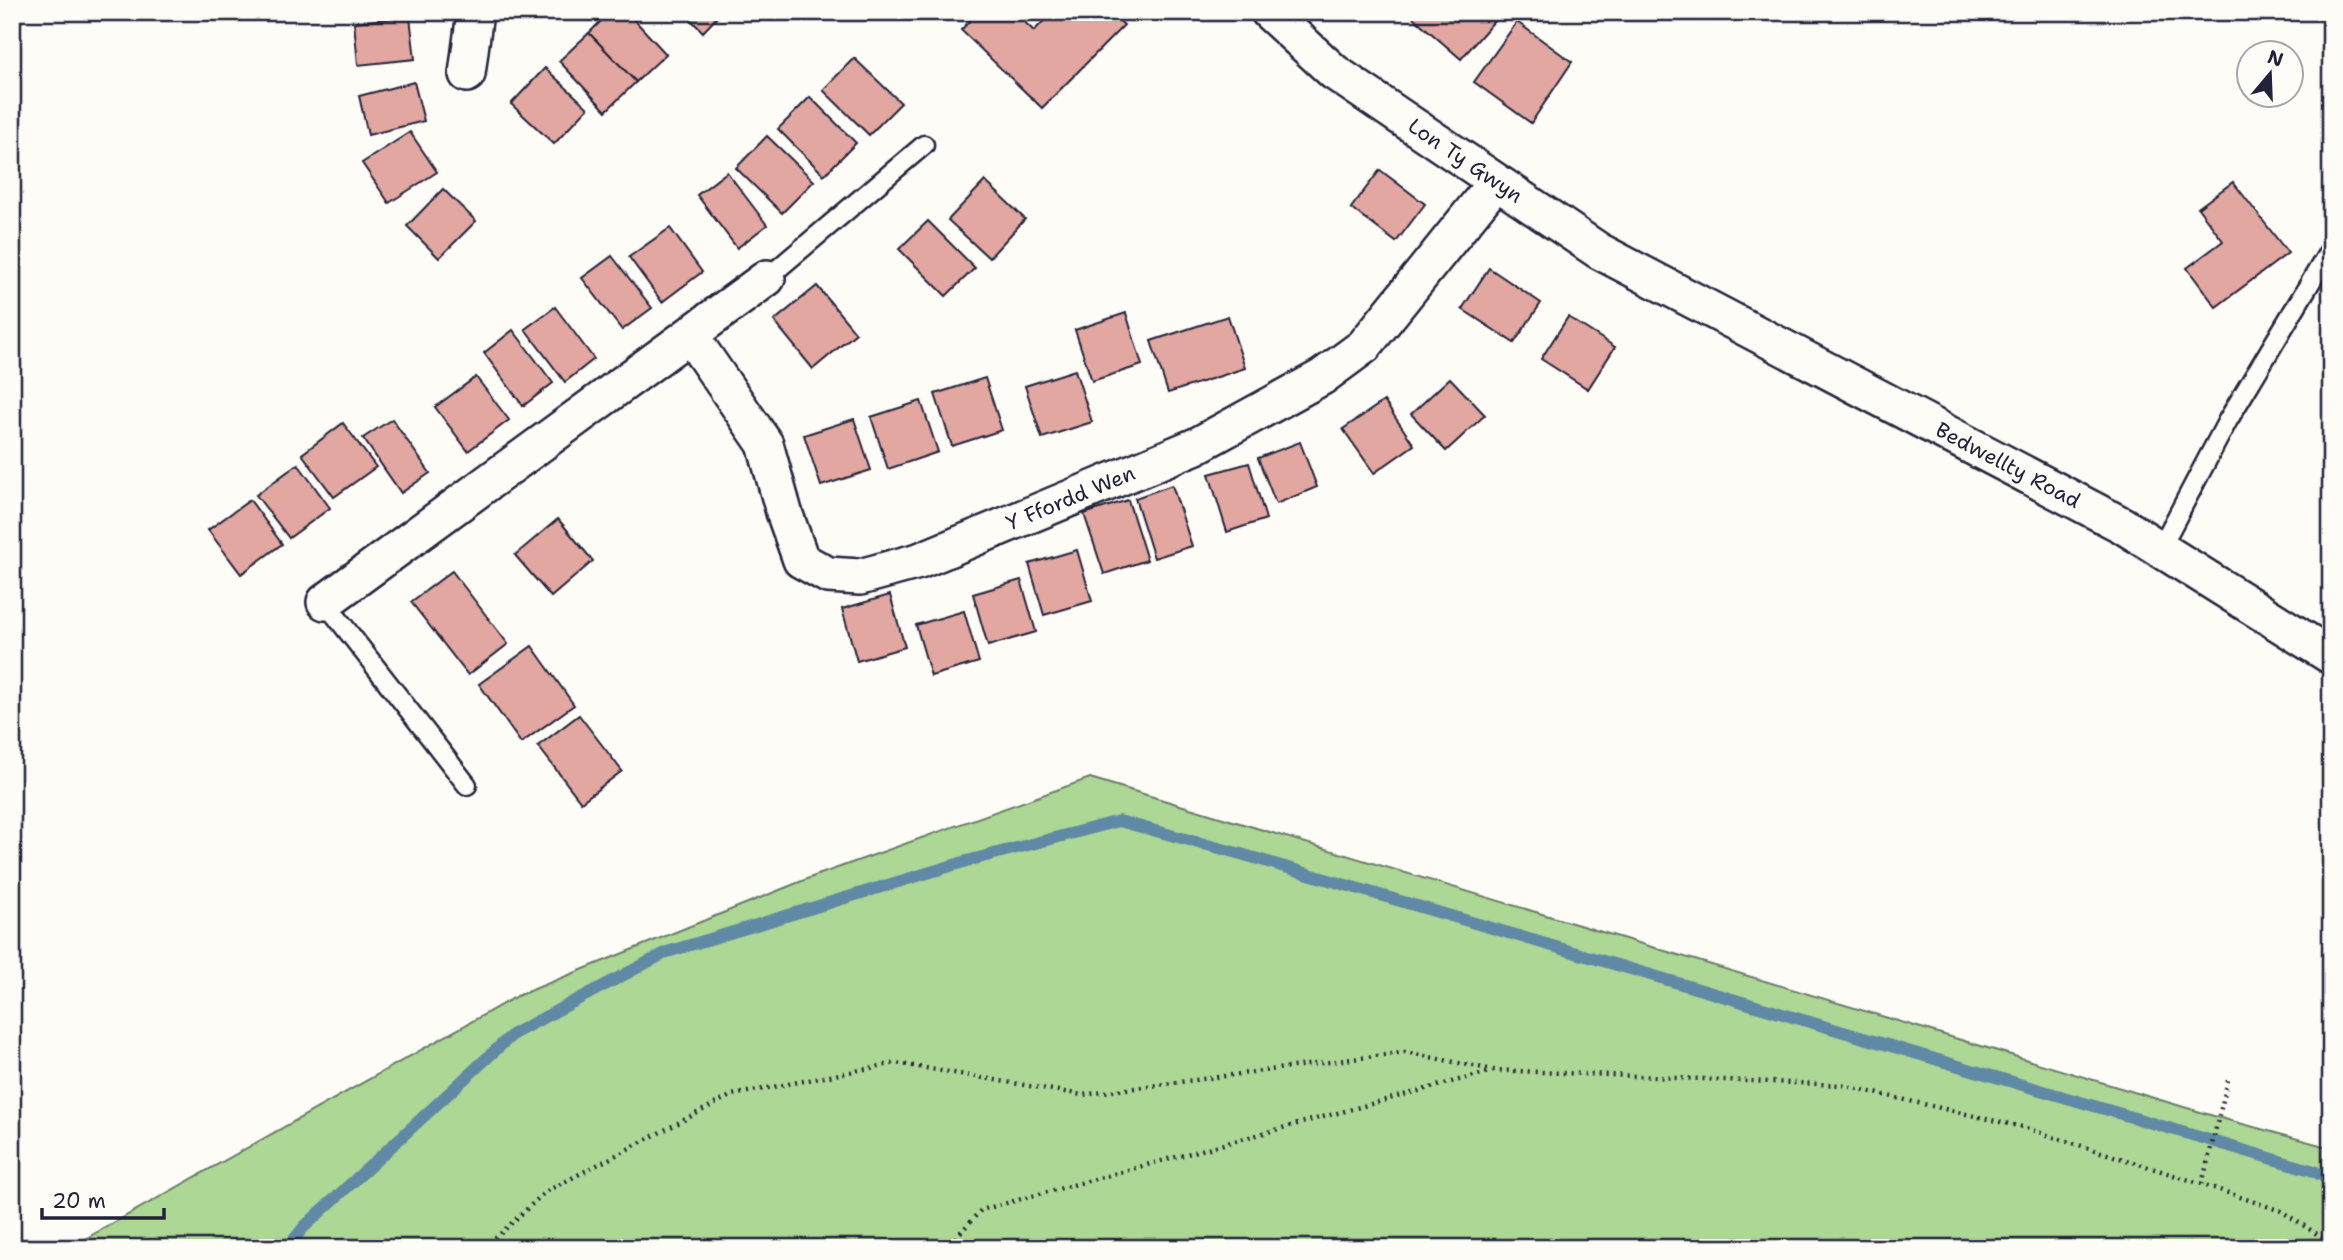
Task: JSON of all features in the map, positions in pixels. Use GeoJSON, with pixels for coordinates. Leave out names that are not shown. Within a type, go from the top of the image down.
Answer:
{"type":"FeatureCollection","features":[{"type":"Feature","properties":{"kind":"street"},"geometry":{"type":"LineString","coordinates":[[467,74],[475,12]]}},
{"type":"Feature","properties":{"kind":"street","name":"Lon Ty Gwyn"},"geometry":{"type":"LineString","coordinates":[[1269,12],[1334,72],[1599,251],[1674,290]]}},
{"type":"Feature","properties":{"kind":"street","name":"Y Ffordd Wen"},"geometry":{"type":"LineString","coordinates":[[690,335],[765,444],[784,512],[802,560],[828,575],[860,577],[919,561],[1196,446],[1322,377],[1364,346],[1496,182]]}},
{"type":"Feature","properties":{"kind":"street"},"geometry":{"type":"LineString","coordinates":[[325,602],[767,278]]}},
{"type":"Feature","properties":{"kind":"street","name":"Bedwellty Road"},"geometry":{"type":"LineString","coordinates":[[1674,290],[2110,519],[2331,656]]}},
{"type":"Feature","properties":{"kind":"lane"},"geometry":{"type":"LineString","coordinates":[[767,278],[924,145]]}},
{"type":"Feature","properties":{"kind":"lane"},"geometry":{"type":"LineString","coordinates":[[2160,549],[2228,420],[2331,248]]}},
{"type":"Feature","properties":{"kind":"lane"},"geometry":{"type":"LineString","coordinates":[[325,602],[467,785]]}},
{"type":"Feature","properties":{"kind":"path"},"geometry":{"type":"LineString","coordinates":[[485,1248],[545,1192],[732,1095],[896,1063],[1082,1095],[1405,1052],[1493,1070],[1841,1085],[2022,1127],[2202,1184],[2281,1212],[2331,1243]]}},
{"type":"Feature","properties":{"kind":"path"},"geometry":{"type":"LineString","coordinates":[[946,1248],[981,1210],[1493,1070]]}},
{"type":"Feature","properties":{"kind":"path"},"geometry":{"type":"LineString","coordinates":[[2202,1184],[2228,1080]]}},
{"type":"Feature","properties":{"kind":"green space"},"geometry":{"type":"Polygon","coordinates":[[[1090,778],[2217,1117],[2331,1148],[2331,1248],[69,1248],[517,996],[812,877],[1090,778]]]}},
{"type":"Feature","properties":{"kind":"building"},"geometry":{"type":"Polygon","coordinates":[[[610,12],[627,12],[666,54],[636,82],[589,33],[610,12]]]}},
{"type":"Feature","properties":{"kind":"building"},"geometry":{"type":"Polygon","coordinates":[[[683,12],[722,12],[703,32],[683,12]]]}},
{"type":"Feature","properties":{"kind":"building"},"geometry":{"type":"Polygon","coordinates":[[[978,12],[1014,12],[1034,31],[1052,12],[1110,12],[1124,25],[1042,108],[961,30],[978,12]]]}},
{"type":"Feature","properties":{"kind":"building"},"geometry":{"type":"Polygon","coordinates":[[[1407,12],[1502,12],[1461,59],[1407,12]]]}},
{"type":"Feature","properties":{"kind":"building"},"geometry":{"type":"Polygon","coordinates":[[[410,17],[415,59],[358,65],[354,22],[410,17]]]}},
{"type":"Feature","properties":{"kind":"building"},"geometry":{"type":"Polygon","coordinates":[[[1517,22],[1572,62],[1531,123],[1474,82],[1517,22]]]}},
{"type":"Feature","properties":{"kind":"building"},"geometry":{"type":"Polygon","coordinates":[[[589,33],[636,82],[606,111],[559,61],[589,33]]]}},
{"type":"Feature","properties":{"kind":"building"},"geometry":{"type":"Polygon","coordinates":[[[854,58],[901,103],[869,135],[823,90],[854,58]]]}},
{"type":"Feature","properties":{"kind":"building"},"geometry":{"type":"Polygon","coordinates":[[[545,68],[588,108],[554,144],[511,104],[545,68]]]}},
{"type":"Feature","properties":{"kind":"building"},"geometry":{"type":"Polygon","coordinates":[[[414,82],[424,121],[368,135],[359,96],[414,82]]]}},
{"type":"Feature","properties":{"kind":"building"},"geometry":{"type":"Polygon","coordinates":[[[810,97],[856,143],[824,175],[778,129],[810,97]]]}},
{"type":"Feature","properties":{"kind":"building"},"geometry":{"type":"Polygon","coordinates":[[[410,132],[437,172],[389,203],[362,163],[410,132]]]}},
{"type":"Feature","properties":{"kind":"building"},"geometry":{"type":"Polygon","coordinates":[[[767,136],[814,181],[782,213],[736,168],[767,136]]]}},
{"type":"Feature","properties":{"kind":"building"},"geometry":{"type":"Polygon","coordinates":[[[1380,170],[1425,204],[1396,242],[1351,208],[1380,170]]]}},
{"type":"Feature","properties":{"kind":"building"},"geometry":{"type":"Polygon","coordinates":[[[727,172],[767,225],[737,248],[697,195],[727,172]]]}},
{"type":"Feature","properties":{"kind":"building"},"geometry":{"type":"Polygon","coordinates":[[[985,181],[1025,219],[989,258],[948,220],[985,181]]]}},
{"type":"Feature","properties":{"kind":"building"},"geometry":{"type":"Polygon","coordinates":[[[2233,182],[2288,253],[2216,307],[2187,268],[2223,241],[2198,208],[2233,182]]]}},
{"type":"Feature","properties":{"kind":"building"},"geometry":{"type":"Polygon","coordinates":[[[443,189],[476,221],[439,258],[407,226],[443,189]]]}},
{"type":"Feature","properties":{"kind":"building"},"geometry":{"type":"Polygon","coordinates":[[[928,221],[975,268],[946,296],[899,249],[928,221]]]}},
{"type":"Feature","properties":{"kind":"building"},"geometry":{"type":"Polygon","coordinates":[[[670,228],[702,272],[662,302],[629,257],[670,228]]]}},
{"type":"Feature","properties":{"kind":"building"},"geometry":{"type":"Polygon","coordinates":[[[612,256],[652,308],[622,330],[582,278],[612,256]]]}},
{"type":"Feature","properties":{"kind":"building"},"geometry":{"type":"Polygon","coordinates":[[[1489,268],[1541,303],[1514,343],[1462,309],[1489,268]]]}},
{"type":"Feature","properties":{"kind":"building"},"geometry":{"type":"Polygon","coordinates":[[[817,286],[856,333],[813,369],[774,321],[817,286]]]}},
{"type":"Feature","properties":{"kind":"building"},"geometry":{"type":"Polygon","coordinates":[[[555,307],[594,359],[565,382],[525,329],[555,307]]]}},
{"type":"Feature","properties":{"kind":"building"},"geometry":{"type":"Polygon","coordinates":[[[1126,313],[1142,365],[1092,381],[1075,330],[1126,313]]]}},
{"type":"Feature","properties":{"kind":"building"},"geometry":{"type":"Polygon","coordinates":[[[1228,316],[1245,368],[1168,393],[1151,341],[1228,316]]]}},
{"type":"Feature","properties":{"kind":"building"},"geometry":{"type":"Polygon","coordinates":[[[1568,317],[1615,347],[1588,389],[1541,359],[1568,317]]]}},
{"type":"Feature","properties":{"kind":"building"},"geometry":{"type":"Polygon","coordinates":[[[513,330],[553,383],[523,406],[484,353],[513,330]]]}},
{"type":"Feature","properties":{"kind":"building"},"geometry":{"type":"Polygon","coordinates":[[[1075,370],[1092,422],[1042,438],[1025,386],[1075,370]]]}},
{"type":"Feature","properties":{"kind":"building"},"geometry":{"type":"Polygon","coordinates":[[[476,377],[509,420],[468,451],[435,407],[476,377]]]}},
{"type":"Feature","properties":{"kind":"building"},"geometry":{"type":"Polygon","coordinates":[[[985,378],[1002,430],[952,446],[935,394],[985,378]]]}},
{"type":"Feature","properties":{"kind":"building"},"geometry":{"type":"Polygon","coordinates":[[[1450,378],[1485,415],[1446,451],[1411,414],[1450,378]]]}},
{"type":"Feature","properties":{"kind":"building"},"geometry":{"type":"Polygon","coordinates":[[[921,401],[938,452],[888,469],[871,417],[921,401]]]}},
{"type":"Feature","properties":{"kind":"building"},"geometry":{"type":"Polygon","coordinates":[[[1384,401],[1414,445],[1374,473],[1343,429],[1384,401]]]}},
{"type":"Feature","properties":{"kind":"building"},"geometry":{"type":"Polygon","coordinates":[[[392,419],[430,473],[401,493],[363,438],[392,419]]]}},
{"type":"Feature","properties":{"kind":"building"},"geometry":{"type":"Polygon","coordinates":[[[854,419],[871,470],[821,486],[804,435],[854,419]]]}},
{"type":"Feature","properties":{"kind":"building"},"geometry":{"type":"Polygon","coordinates":[[[343,423],[376,467],[334,497],[302,454],[343,423]]]}},
{"type":"Feature","properties":{"kind":"building"},"geometry":{"type":"Polygon","coordinates":[[[1300,442],[1317,487],[1276,504],[1258,458],[1300,442]]]}},
{"type":"Feature","properties":{"kind":"building"},"geometry":{"type":"Polygon","coordinates":[[[1249,463],[1266,519],[1227,532],[1209,474],[1249,463]]]}},
{"type":"Feature","properties":{"kind":"building"},"geometry":{"type":"Polygon","coordinates":[[[298,464],[330,508],[289,538],[256,495],[298,464]]]}},
{"type":"Feature","properties":{"kind":"building"},"geometry":{"type":"Polygon","coordinates":[[[1172,485],[1192,546],[1154,558],[1135,498],[1172,485]]]}},
{"type":"Feature","properties":{"kind":"building"},"geometry":{"type":"Polygon","coordinates":[[[250,500],[282,544],[241,574],[208,530],[250,500]]]}},
{"type":"Feature","properties":{"kind":"building"},"geometry":{"type":"Polygon","coordinates":[[[1128,500],[1147,560],[1104,574],[1084,514],[1128,500]]]}},
{"type":"Feature","properties":{"kind":"building"},"geometry":{"type":"Polygon","coordinates":[[[558,519],[593,561],[551,597],[515,555],[558,519]]]}},
{"type":"Feature","properties":{"kind":"building"},"geometry":{"type":"Polygon","coordinates":[[[1077,550],[1092,601],[1044,615],[1029,564],[1077,550]]]}},
{"type":"Feature","properties":{"kind":"building"},"geometry":{"type":"Polygon","coordinates":[[[452,571],[508,644],[468,675],[411,602],[452,571]]]}},
{"type":"Feature","properties":{"kind":"building"},"geometry":{"type":"Polygon","coordinates":[[[1021,580],[1036,632],[988,646],[973,594],[1021,580]]]}},
{"type":"Feature","properties":{"kind":"building"},"geometry":{"type":"Polygon","coordinates":[[[890,595],[905,647],[857,661],[842,609],[890,595]]]}},
{"type":"Feature","properties":{"kind":"building"},"geometry":{"type":"Polygon","coordinates":[[[964,611],[979,662],[931,676],[916,625],[964,611]]]}},
{"type":"Feature","properties":{"kind":"building"},"geometry":{"type":"Polygon","coordinates":[[[532,646],[574,705],[521,743],[479,684],[532,646]]]}},
{"type":"Feature","properties":{"kind":"building"},"geometry":{"type":"Polygon","coordinates":[[[579,715],[622,771],[581,802],[538,746],[579,715]]]}},
{"type":"Feature","properties":{"kind":"waterway"},"geometry":{"type":"LineString","coordinates":[[287,1248],[304,1227],[513,1034],[667,952],[967,861],[1119,821],[1241,854],[2314,1171],[2331,1181]]}}]}
